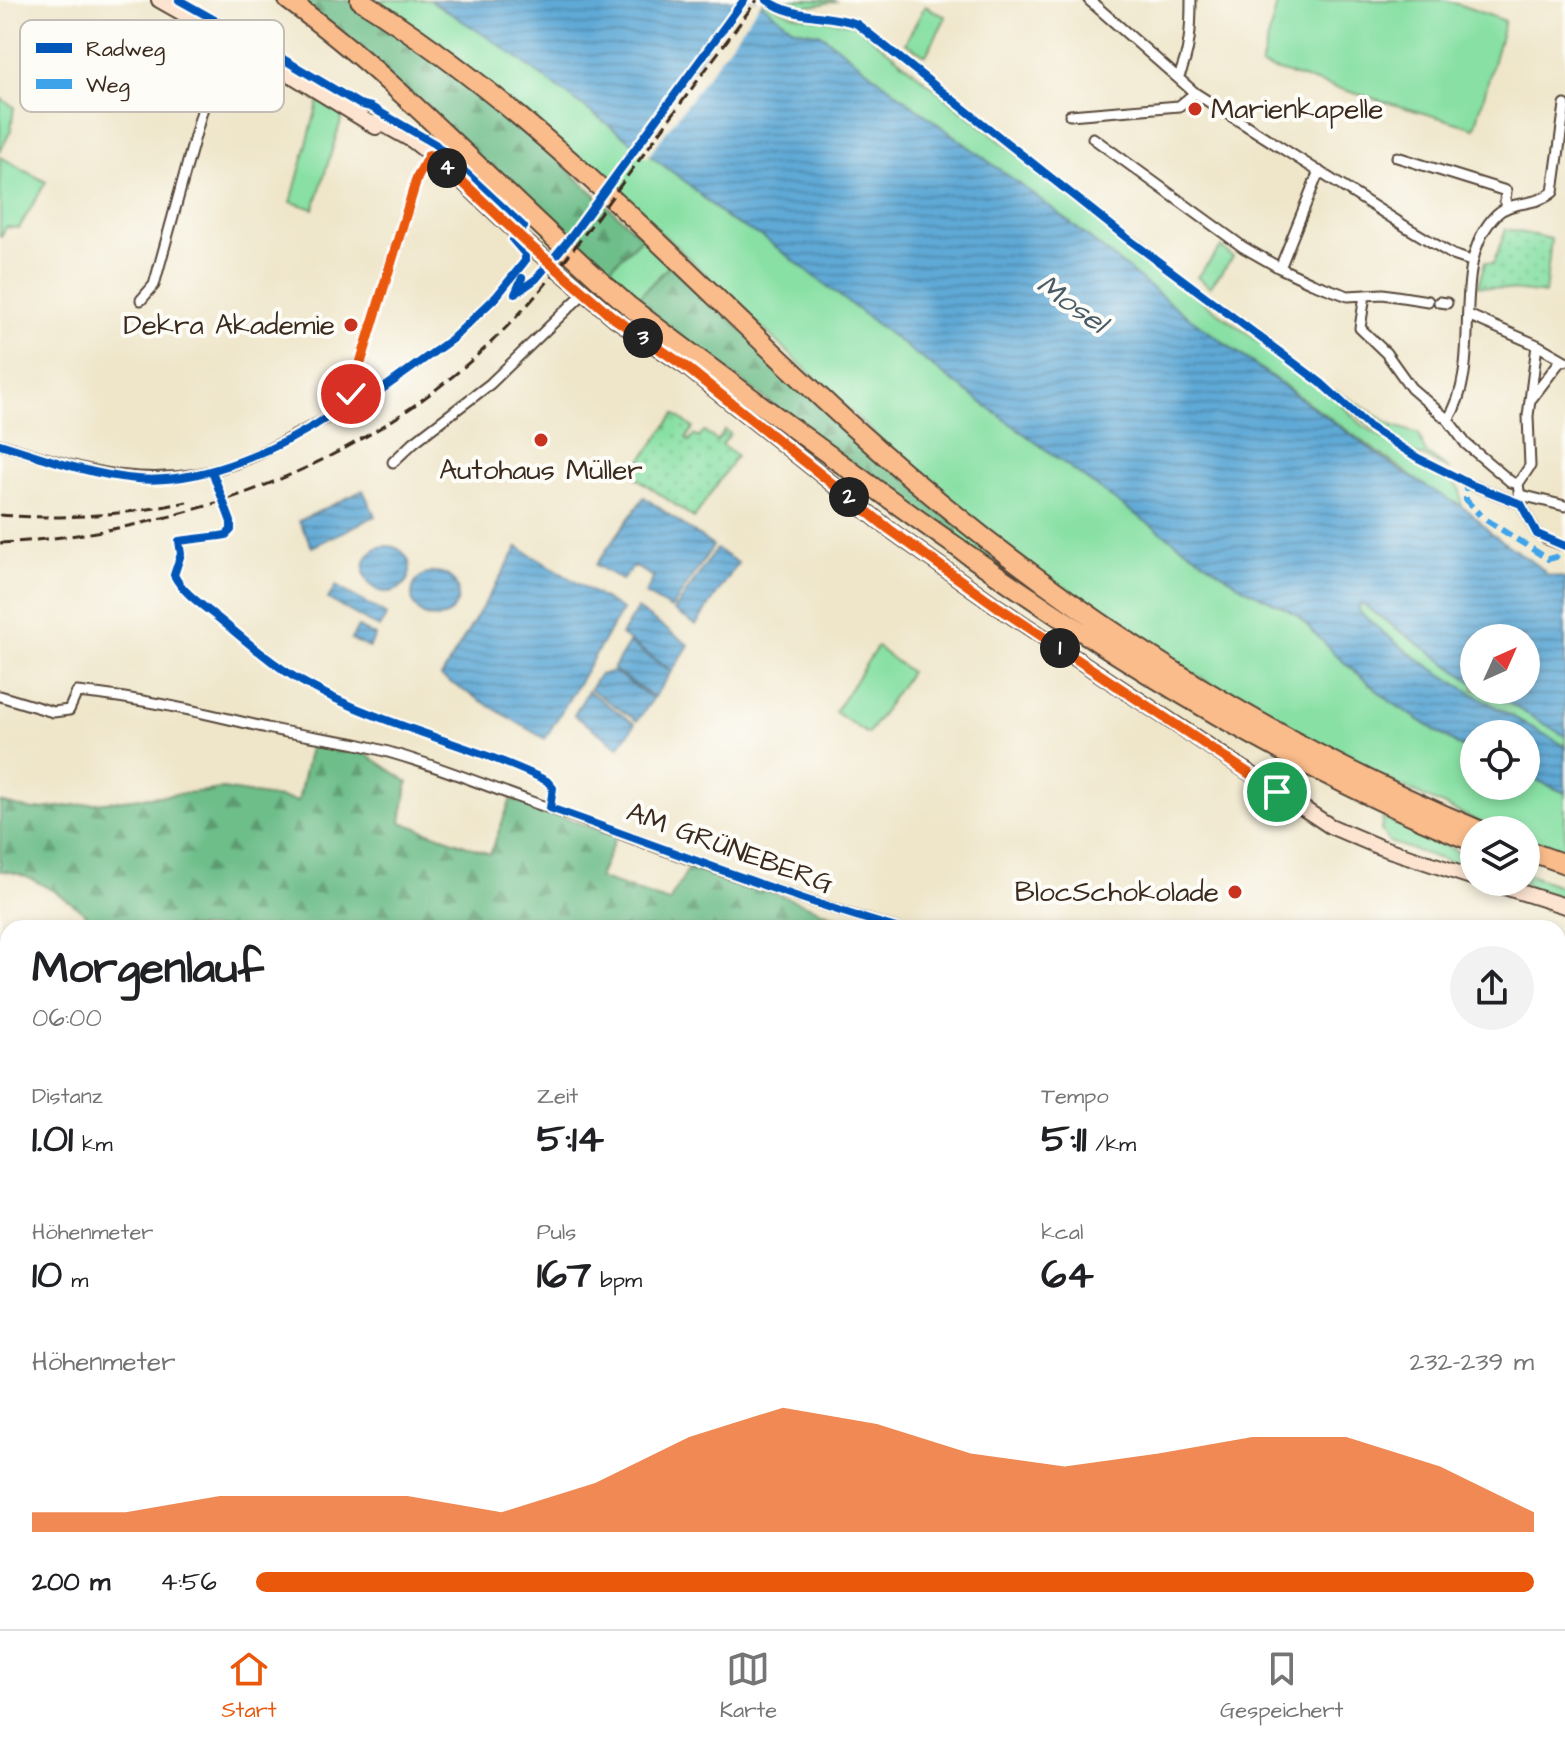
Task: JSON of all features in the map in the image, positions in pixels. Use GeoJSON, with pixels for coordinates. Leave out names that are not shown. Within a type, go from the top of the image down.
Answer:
{"type":"FeatureCollection","features":[{"type":"Feature","properties":{"kind":"highway"},"geometry":{"type":"LineString","coordinates":[[288,0],[368,65],[576,261],[630,307],[939,535],[1059,617],[1185,695],[1344,782],[1460,836]]}},
{"type":"Feature","properties":{"kind":"highway"},"geometry":{"type":"LineString","coordinates":[[360,0],[524,120],[585,173],[854,428],[988,543],[1114,634],[1194,684],[1344,766],[1460,821]]}},
{"type":"Feature","properties":{"kind":"highway"},"geometry":{"type":"LineString","coordinates":[[1540,855],[1565,864]]}},
{"type":"Feature","properties":{"kind":"highway"},"geometry":{"type":"LineString","coordinates":[[1540,868],[1565,878]]}},
{"type":"Feature","properties":{"kind":"main road"},"geometry":{"type":"LineString","coordinates":[[159,0],[196,20]]}},
{"type":"Feature","properties":{"kind":"main road"},"geometry":{"type":"LineString","coordinates":[[284,71],[450,170],[614,318],[686,367],[889,529],[975,591],[1324,823],[1377,846],[1460,873]]}},
{"type":"Feature","properties":{"kind":"main road"},"geometry":{"type":"LineString","coordinates":[[1533,896],[1565,906]]}},
{"type":"Feature","properties":{"kind":"street"},"geometry":{"type":"LineString","coordinates":[[1089,0],[1195,93],[1453,255],[1471,261]]}},
{"type":"Feature","properties":{"kind":"street"},"geometry":{"type":"LineString","coordinates":[[1178,78],[1184,65],[1191,26],[1191,0]]}},
{"type":"Feature","properties":{"kind":"street"},"geometry":{"type":"LineString","coordinates":[[1070,115],[1179,106],[1195,93]]}},
{"type":"Feature","properties":{"kind":"street"},"geometry":{"type":"LineString","coordinates":[[1448,420],[1456,407],[1467,352],[1471,261],[1493,218],[1508,206],[1545,199],[1560,188],[1565,105]]}},
{"type":"Feature","properties":{"kind":"street"},"geometry":{"type":"LineString","coordinates":[[141,300],[154,285],[202,112]]}},
{"type":"Feature","properties":{"kind":"street"},"geometry":{"type":"LineString","coordinates":[[1093,138],[1243,247],[1280,268],[1348,296],[1383,294],[1438,302]]}},
{"type":"Feature","properties":{"kind":"street"},"geometry":{"type":"LineString","coordinates":[[0,444],[44,458],[147,480],[212,471],[244,460],[337,411],[351,394],[417,178],[429,155]]}},
{"type":"Feature","properties":{"kind":"street"},"geometry":{"type":"LineString","coordinates":[[1397,157],[1506,191],[1508,206]]}},
{"type":"Feature","properties":{"kind":"street"},"geometry":{"type":"LineString","coordinates":[[1280,268],[1319,171]]}},
{"type":"Feature","properties":{"kind":"street"},"geometry":{"type":"LineString","coordinates":[[393,462],[414,442],[490,384],[584,293]]}},
{"type":"Feature","properties":{"kind":"street"},"geometry":{"type":"LineString","coordinates":[[1365,295],[1360,328],[1386,353],[1411,388],[1448,420],[1466,444],[1511,482],[1542,537],[1562,545]]}},
{"type":"Feature","properties":{"kind":"street"},"geometry":{"type":"LineString","coordinates":[[1468,315],[1537,345],[1563,361],[1532,398]]}},
{"type":"Feature","properties":{"kind":"street"},"geometry":{"type":"LineString","coordinates":[[1520,494],[1530,466],[1528,416],[1537,345]]}},
{"type":"Feature","properties":{"kind":"street"},"geometry":{"type":"LineString","coordinates":[[1472,485],[1565,506]]}},
{"type":"Feature","properties":{"kind":"street","name":"AM GRÜNEBERG"},"geometry":{"type":"LineString","coordinates":[[0,696],[63,712],[69,710],[77,692],[126,696],[307,737],[357,744],[657,845],[702,865],[871,920]]}},
{"type":"Feature","properties":{"kind":"green space"},"geometry":{"type":"Polygon","coordinates":[[[300,0],[348,0],[441,62],[506,114],[642,237],[603,275],[300,0]]]}},
{"type":"Feature","properties":{"kind":"green space"},"geometry":{"type":"Polygon","coordinates":[[[371,0],[430,0],[501,45],[686,182],[727,219],[763,237],[1120,504],[1242,587],[1296,614],[1338,657],[1391,702],[1460,746],[1460,800],[1540,800],[1540,781],[1565,793],[1565,856],[1540,846],[1540,816],[1466,816],[1357,766],[1261,714],[1095,614],[937,493],[668,239],[371,0]]]}},
{"type":"Feature","properties":{"kind":"green space"},"geometry":{"type":"Polygon","coordinates":[[[764,0],[787,12],[857,26],[1175,281],[1332,395],[1362,425],[1446,476],[1460,490],[1461,506],[1428,488],[1180,311],[1053,209],[821,34],[794,29],[761,3],[764,0]]]}},
{"type":"Feature","properties":{"kind":"green space"},"geometry":{"type":"Polygon","coordinates":[[[777,0],[834,0],[836,1],[798,6],[777,0]]]}},
{"type":"Feature","properties":{"kind":"green space"},"geometry":{"type":"Polygon","coordinates":[[[1278,0],[1446,0],[1505,21],[1475,128],[1261,66],[1278,0]]]}},
{"type":"Feature","properties":{"kind":"green space"},"geometry":{"type":"Polygon","coordinates":[[[925,6],[946,17],[926,55],[905,43],[925,6]]]}},
{"type":"Feature","properties":{"kind":"green space"},"geometry":{"type":"Polygon","coordinates":[[[0,98],[14,107],[11,130],[0,152],[0,98]]]}},
{"type":"Feature","properties":{"kind":"green space"},"geometry":{"type":"Polygon","coordinates":[[[319,100],[343,114],[314,209],[291,202],[319,100]]]}},
{"type":"Feature","properties":{"kind":"green space"},"geometry":{"type":"Polygon","coordinates":[[[0,157],[46,182],[19,228],[6,227],[0,238],[0,157]]]}},
{"type":"Feature","properties":{"kind":"green space"},"geometry":{"type":"Polygon","coordinates":[[[1506,229],[1551,239],[1545,294],[1478,286],[1485,262],[1493,264],[1506,229]]]}},
{"type":"Feature","properties":{"kind":"green space"},"geometry":{"type":"Polygon","coordinates":[[[642,237],[670,265],[634,302],[603,275],[642,237]]]}},
{"type":"Feature","properties":{"kind":"green space"},"geometry":{"type":"Polygon","coordinates":[[[1221,247],[1233,257],[1210,287],[1197,277],[1221,247]]]}},
{"type":"Feature","properties":{"kind":"green space"},"geometry":{"type":"Polygon","coordinates":[[[670,265],[959,527],[951,536],[634,302],[670,265]]]}},
{"type":"Feature","properties":{"kind":"green space"},"geometry":{"type":"Polygon","coordinates":[[[1334,390],[1361,406],[1358,412],[1389,433],[1394,426],[1419,434],[1425,452],[1450,470],[1417,456],[1366,423],[1334,390]]]}},
{"type":"Feature","properties":{"kind":"green space"},"geometry":{"type":"Polygon","coordinates":[[[1361,406],[1394,426],[1389,433],[1358,411],[1361,406]]]}},
{"type":"Feature","properties":{"kind":"green space"},"geometry":{"type":"Polygon","coordinates":[[[675,414],[693,428],[686,438],[689,441],[694,435],[699,438],[704,431],[717,441],[725,430],[730,434],[722,445],[736,456],[694,518],[631,474],[675,414]]]}},
{"type":"Feature","properties":{"kind":"green space"},"geometry":{"type":"Polygon","coordinates":[[[959,527],[1121,645],[1118,648],[951,536],[959,527]]]}},
{"type":"Feature","properties":{"kind":"green space"},"geometry":{"type":"Polygon","coordinates":[[[1361,604],[1460,673],[1460,686],[1405,650],[1358,610],[1361,604]]]}},
{"type":"Feature","properties":{"kind":"green space"},"geometry":{"type":"Polygon","coordinates":[[[877,647],[910,672],[868,734],[835,712],[877,647]]]}},
{"type":"Feature","properties":{"kind":"green space"},"geometry":{"type":"Polygon","coordinates":[[[1491,704],[1510,704],[1538,720],[1519,720],[1491,704]]]}},
{"type":"Feature","properties":{"kind":"green space"},"geometry":{"type":"Polygon","coordinates":[[[1540,721],[1565,736],[1565,746],[1540,732],[1540,721]]]}},
{"type":"Feature","properties":{"kind":"green space"},"geometry":{"type":"Polygon","coordinates":[[[311,742],[355,747],[408,782],[401,822],[490,854],[511,799],[616,836],[599,878],[669,902],[692,862],[846,920],[92,920],[54,891],[12,872],[0,871],[0,802],[32,810],[223,789],[298,801],[311,742]]]}},
{"type":"Feature","properties":{"kind":"green space"},"geometry":{"type":"Polygon","coordinates":[[[1383,818],[1460,853],[1460,865],[1389,842],[1381,830],[1383,818]]]}},
{"type":"Feature","properties":{"kind":"green space"},"geometry":{"type":"Polygon","coordinates":[[[1540,879],[1565,888],[1565,898],[1540,890],[1540,879]]]}},
{"type":"Feature","properties":{"kind":"water","name":"Mosel"},"geometry":{"type":"Polygon","coordinates":[[[430,0],[757,0],[794,29],[821,34],[1053,209],[1180,311],[1402,472],[1469,511],[1492,534],[1547,575],[1565,578],[1565,736],[1510,704],[1540,704],[1540,624],[1460,624],[1460,673],[1361,604],[1358,610],[1381,631],[1460,686],[1460,704],[1491,704],[1519,720],[1460,720],[1460,746],[1391,702],[1338,657],[1296,614],[1242,587],[1120,504],[763,237],[727,219],[686,182],[501,46],[430,0]]]}},
{"type":"Feature","properties":{"kind":"water"},"geometry":{"type":"Polygon","coordinates":[[[363,490],[375,516],[312,547],[299,521],[363,490]]]}},
{"type":"Feature","properties":{"kind":"water"},"geometry":{"type":"Polygon","coordinates":[[[644,497],[713,546],[671,609],[645,594],[654,577],[634,566],[622,580],[596,565],[644,497]]]}},
{"type":"Feature","properties":{"kind":"water"},"geometry":{"type":"Polygon","coordinates":[[[387,546],[403,553],[410,569],[403,585],[387,592],[371,585],[364,569],[371,553],[387,546]]]}},
{"type":"Feature","properties":{"kind":"water"},"geometry":{"type":"Polygon","coordinates":[[[518,547],[622,610],[545,739],[441,677],[518,547]]]}},
{"type":"Feature","properties":{"kind":"water"},"geometry":{"type":"Polygon","coordinates":[[[716,549],[738,563],[696,625],[674,611],[716,549]]]}},
{"type":"Feature","properties":{"kind":"water"},"geometry":{"type":"Polygon","coordinates":[[[435,572],[451,579],[458,595],[451,611],[435,618],[419,611],[412,595],[419,579],[435,572]]]}},
{"type":"Feature","properties":{"kind":"water"},"geometry":{"type":"Polygon","coordinates":[[[336,586],[387,615],[379,628],[328,599],[336,586]]]}},
{"type":"Feature","properties":{"kind":"water"},"geometry":{"type":"Polygon","coordinates":[[[637,609],[689,645],[672,671],[621,635],[637,609]]]}},
{"type":"Feature","properties":{"kind":"water"},"geometry":{"type":"Polygon","coordinates":[[[358,627],[375,636],[369,648],[351,639],[358,627]]]}},
{"type":"Feature","properties":{"kind":"water"},"geometry":{"type":"Polygon","coordinates":[[[629,643],[671,672],[654,697],[613,669],[629,643]]]}},
{"type":"Feature","properties":{"kind":"water"},"geometry":{"type":"Polygon","coordinates":[[[613,671],[653,699],[637,721],[590,689],[599,675],[613,671]]]}},
{"type":"Feature","properties":{"kind":"water"},"geometry":{"type":"Polygon","coordinates":[[[588,691],[635,724],[619,747],[574,715],[588,691]]]}},
{"type":"Feature","properties":{"kind":"water"},"geometry":{"type":"Polygon","coordinates":[[[1540,732],[1565,746],[1565,793],[1540,781],[1540,732]]]}},
{"type":"Feature","properties":{"kind":"pier"},"geometry":{"type":"Polygon","coordinates":[[[743,0],[763,0],[647,158],[634,149],[743,0]]]}},
{"type":"Feature","properties":{"kind":"railway"},"geometry":{"type":"LineString","coordinates":[[0,543],[73,536],[144,523],[214,504],[282,478],[347,447],[409,409],[466,365],[546,283],[757,0]]}},
{"type":"Feature","properties":{"kind":"railway"},"geometry":{"type":"LineString","coordinates":[[0,515],[94,515],[187,502]]}},
{"type":"Feature","properties":{"kind":"marked path"},"geometry":{"type":"LineString","coordinates":[[1474,486],[1466,487],[1466,500],[1480,515]]}},
{"type":"Feature","properties":{"kind":"marked path"},"geometry":{"type":"LineString","coordinates":[[1486,520],[1548,559],[1556,557],[1562,545],[1558,543]]}},
{"type":"Feature","properties":{"kind":"cycle path"},"geometry":{"type":"LineString","coordinates":[[179,0],[215,20]]}},
{"type":"Feature","properties":{"kind":"cycle path"},"geometry":{"type":"LineString","coordinates":[[522,278],[515,294],[536,279],[571,237],[744,0]]}},
{"type":"Feature","properties":{"kind":"cycle path"},"geometry":{"type":"LineString","coordinates":[[767,0],[789,11],[857,24],[1127,238],[1321,383],[1368,426],[1418,458],[1472,485],[1521,504],[1537,534],[1565,546]]}},
{"type":"Feature","properties":{"kind":"cycle path"},"geometry":{"type":"LineString","coordinates":[[0,444],[85,470],[137,479],[188,476],[242,461],[293,438],[337,411],[356,408],[452,339],[496,297],[525,261],[525,254],[513,240],[524,227],[435,144],[284,60]]}},
{"type":"Feature","properties":{"kind":"cycle path"},"geometry":{"type":"LineString","coordinates":[[212,471],[231,522],[231,530],[226,535],[179,541],[181,554],[174,575],[196,601],[288,673],[340,701],[489,756],[547,781],[553,788],[550,808],[869,920]]}},
{"type":"Feature","properties":{"kind":"place","name":"Marienkapelle"},"geometry":{"type":"Point","coordinates":[1195,109]}},
{"type":"Feature","properties":{"kind":"place","name":"Dekra Akademie"},"geometry":{"type":"Point","coordinates":[351,325]}},
{"type":"Feature","properties":{"kind":"place","name":"Autohaus Müller"},"geometry":{"type":"Point","coordinates":[541,440]}},
{"type":"Feature","properties":{"kind":"place","name":"BlocSchokolade"},"geometry":{"type":"Point","coordinates":[1235,892]}},
{"type":"Feature","properties":{"kind":"route"},"geometry":{"type":"LineString","coordinates":[[351,394],[417,178],[429,155],[450,170],[526,242],[614,318],[686,367],[889,529],[998,607],[1277,792]]}}]}
